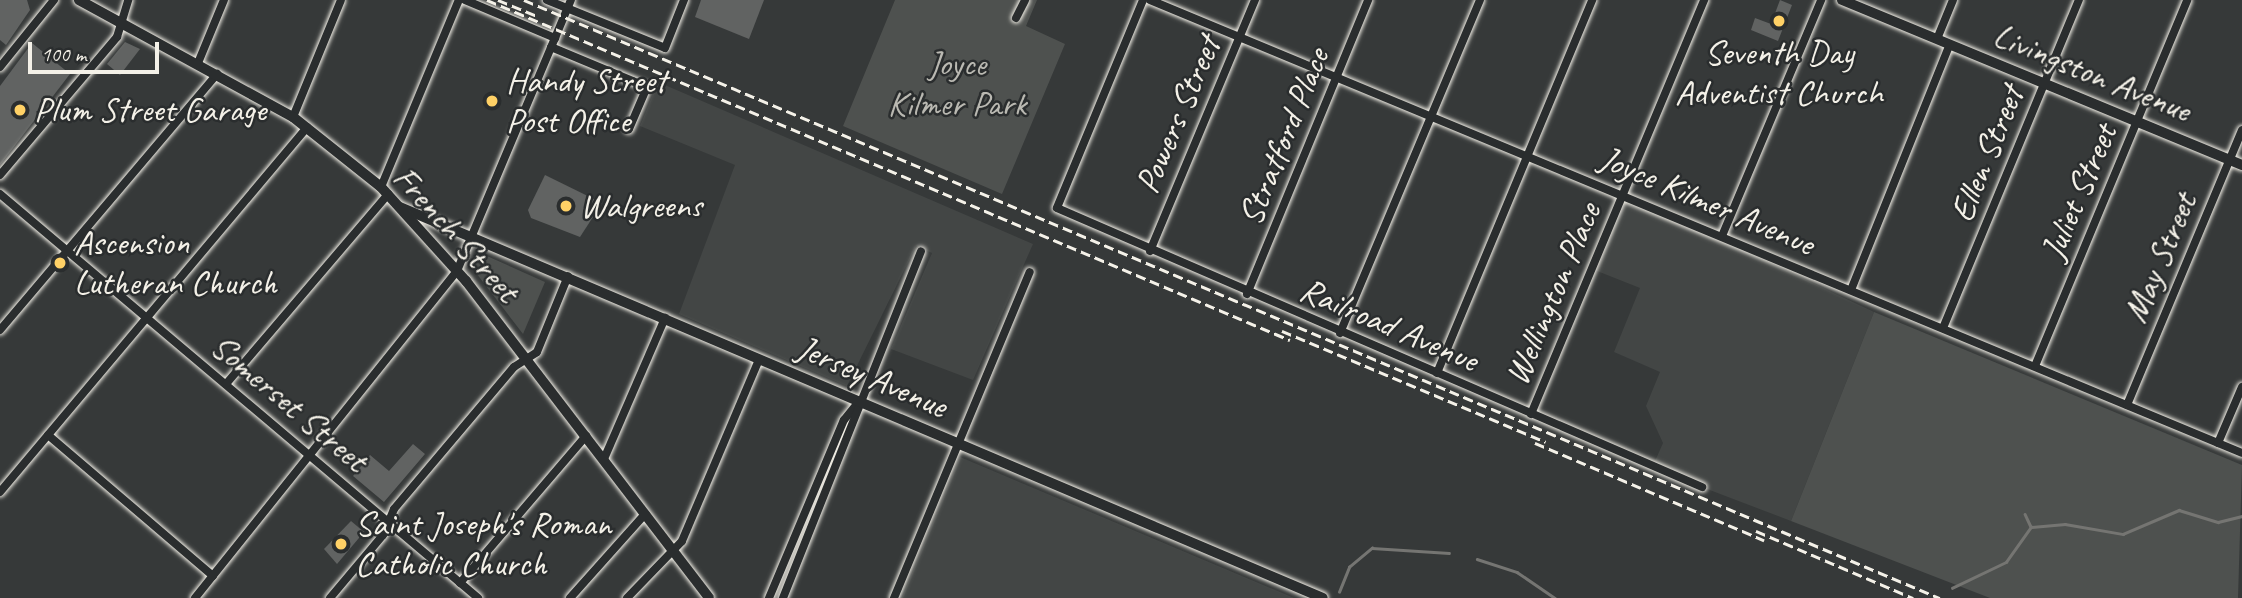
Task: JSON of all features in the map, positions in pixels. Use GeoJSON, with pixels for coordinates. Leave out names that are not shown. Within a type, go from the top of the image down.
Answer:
{"type":"FeatureCollection","features":[{"type":"Feature","properties":{"kind":"main road","name":"French Street"},"geometry":{"type":"LineString","coordinates":[[79,0],[124,22],[293,117],[384,191],[457,271],[709,598]]}},
{"type":"Feature","properties":{"kind":"main road","name":"Livingston Avenue"},"geometry":{"type":"LineString","coordinates":[[1842,0],[2242,165]]}},
{"type":"Feature","properties":{"kind":"street"},"geometry":{"type":"LineString","coordinates":[[0,67],[54,0]]}},
{"type":"Feature","properties":{"kind":"street"},"geometry":{"type":"LineString","coordinates":[[0,175],[124,22],[128,0]]}},
{"type":"Feature","properties":{"kind":"street"},"geometry":{"type":"LineString","coordinates":[[198,63],[224,0]]}},
{"type":"Feature","properties":{"kind":"street"},"geometry":{"type":"LineString","coordinates":[[293,117],[341,0]]}},
{"type":"Feature","properties":{"kind":"street"},"geometry":{"type":"LineString","coordinates":[[226,384],[384,191],[459,0]]}},
{"type":"Feature","properties":{"kind":"street"},"geometry":{"type":"LineString","coordinates":[[465,0],[555,38]]}},
{"type":"Feature","properties":{"kind":"street"},"geometry":{"type":"LineString","coordinates":[[547,0],[570,4],[665,48],[684,0]]}},
{"type":"Feature","properties":{"kind":"street"},"geometry":{"type":"LineString","coordinates":[[1016,18],[1025,0]]}},
{"type":"Feature","properties":{"kind":"street","name":"Railroad Avenue"},"geometry":{"type":"LineString","coordinates":[[1143,0],[1057,208],[1247,295],[1702,487]]}},
{"type":"Feature","properties":{"kind":"street","name":"Joyce Kilmer Avenue"},"geometry":{"type":"LineString","coordinates":[[1150,0],[2242,453]]}},
{"type":"Feature","properties":{"kind":"street","name":"Powers Street"},"geometry":{"type":"LineString","coordinates":[[1150,251],[1255,0]]}},
{"type":"Feature","properties":{"kind":"street","name":"Stratford Place"},"geometry":{"type":"LineString","coordinates":[[1247,295],[1368,0]]}},
{"type":"Feature","properties":{"kind":"street"},"geometry":{"type":"LineString","coordinates":[[1340,333],[1480,0]]}},
{"type":"Feature","properties":{"kind":"street"},"geometry":{"type":"LineString","coordinates":[[1437,373],[1592,0]]}},
{"type":"Feature","properties":{"kind":"street","name":"Wellington Place"},"geometry":{"type":"LineString","coordinates":[[1531,414],[1704,0]]}},
{"type":"Feature","properties":{"kind":"street"},"geometry":{"type":"LineString","coordinates":[[1722,236],[1821,0]]}},
{"type":"Feature","properties":{"kind":"street"},"geometry":{"type":"LineString","coordinates":[[1937,39],[1952,0]]}},
{"type":"Feature","properties":{"kind":"street","name":"Ellen Street"},"geometry":{"type":"LineString","coordinates":[[1943,328],[2079,0]]}},
{"type":"Feature","properties":{"kind":"street","name":"Juliet Street"},"geometry":{"type":"LineString","coordinates":[[2035,366],[2187,0]]}},
{"type":"Feature","properties":{"kind":"street"},"geometry":{"type":"LineString","coordinates":[[198,596],[457,271],[570,4]]}},
{"type":"Feature","properties":{"kind":"street"},"geometry":{"type":"LineString","coordinates":[[1851,290],[1950,44]]}},
{"type":"Feature","properties":{"kind":"street"},"geometry":{"type":"LineString","coordinates":[[551,47],[647,87],[629,129]]}},
{"type":"Feature","properties":{"kind":"street"},"geometry":{"type":"LineString","coordinates":[[0,330],[217,74]]}},
{"type":"Feature","properties":{"kind":"street"},"geometry":{"type":"LineString","coordinates":[[0,492],[307,127]]}},
{"type":"Feature","properties":{"kind":"street","name":"May Street"},"geometry":{"type":"LineString","coordinates":[[2127,405],[2242,130]]}},
{"type":"Feature","properties":{"kind":"street","name":"Somerset Street"},"geometry":{"type":"LineString","coordinates":[[0,194],[389,522],[460,583],[471,596]]}},
{"type":"Feature","properties":{"kind":"street","name":"Jersey Avenue"},"geometry":{"type":"LineString","coordinates":[[400,207],[1323,598]]}},
{"type":"Feature","properties":{"kind":"street"},"geometry":{"type":"LineString","coordinates":[[769,598],[844,420],[858,402],[921,252]]}},
{"type":"Feature","properties":{"kind":"street"},"geometry":{"type":"LineString","coordinates":[[894,598],[1030,272]]}},
{"type":"Feature","properties":{"kind":"street"},"geometry":{"type":"LineString","coordinates":[[330,598],[389,522],[527,359],[537,352],[568,276]]}},
{"type":"Feature","properties":{"kind":"street"},"geometry":{"type":"LineString","coordinates":[[604,459],[665,318]]}},
{"type":"Feature","properties":{"kind":"street"},"geometry":{"type":"LineString","coordinates":[[627,598],[672,550],[759,360]]}},
{"type":"Feature","properties":{"kind":"street"},"geometry":{"type":"LineString","coordinates":[[2218,443],[2242,387]]}},
{"type":"Feature","properties":{"kind":"street"},"geometry":{"type":"LineString","coordinates":[[783,598],[855,425],[858,402]]}},
{"type":"Feature","properties":{"kind":"street"},"geometry":{"type":"LineString","coordinates":[[48,435],[214,576]]}},
{"type":"Feature","properties":{"kind":"street"},"geometry":{"type":"LineString","coordinates":[[460,583],[586,436]]}},
{"type":"Feature","properties":{"kind":"street"},"geometry":{"type":"LineString","coordinates":[[570,598],[645,514]]}},
{"type":"Feature","properties":{"kind":"street"},"geometry":{"type":"LineString","coordinates":[[804,515],[816,520]]}},
{"type":"Feature","properties":{"kind":"shaded area"},"geometry":{"type":"Polygon","coordinates":[[[658,82],[1033,244],[973,380],[891,349],[932,253],[916,246],[847,386],[679,314],[735,165],[640,126],[658,82]]]}},
{"type":"Feature","properties":{"kind":"shaded area"},"geometry":{"type":"Polygon","coordinates":[[[1623,194],[1874,312],[1791,521],[1652,468],[1663,443],[1646,406],[1660,372],[1614,352],[1640,288],[1592,269],[1623,194]]]}},
{"type":"Feature","properties":{"kind":"shaded area"},"geometry":{"type":"Polygon","coordinates":[[[960,457],[1294,598],[902,598],[960,457]]]}},
{"type":"Feature","properties":{"kind":"green space","name":"Joyce Kilmer Park"},"geometry":{"type":"Polygon","coordinates":[[[895,0],[1037,0],[1026,26],[1065,44],[1002,194],[843,126],[895,0]]]}},
{"type":"Feature","properties":{"kind":"green space"},"geometry":{"type":"Polygon","coordinates":[[[478,252],[545,282],[523,334],[473,269],[478,252]]]}},
{"type":"Feature","properties":{"kind":"green space"},"geometry":{"type":"Polygon","coordinates":[[[1874,312],[2242,465],[2238,598],[1990,598],[1791,521],[1874,312]]]}},
{"type":"Feature","properties":{"kind":"building"},"geometry":{"type":"Polygon","coordinates":[[[0,0],[27,0],[30,10],[6,45],[0,40],[0,0]]]}},
{"type":"Feature","properties":{"kind":"building"},"geometry":{"type":"Polygon","coordinates":[[[701,0],[764,0],[749,39],[695,17],[701,0]]]}},
{"type":"Feature","properties":{"kind":"building","name":"Seventh Day Adventist Church"},"geometry":{"type":"Polygon","coordinates":[[[1780,0],[1792,5],[1778,41],[1751,30],[1755,18],[1771,24],[1780,0]]]}},
{"type":"Feature","properties":{"kind":"building"},"geometry":{"type":"Polygon","coordinates":[[[125,42],[140,49],[120,75],[107,64],[125,42]]]}},
{"type":"Feature","properties":{"kind":"building","name":"Plum Street Garage"},"geometry":{"type":"Polygon","coordinates":[[[32,43],[70,74],[0,165],[0,86],[32,43]]]}},
{"type":"Feature","properties":{"kind":"building","name":"Walgreens"},"geometry":{"type":"Polygon","coordinates":[[[545,175],[602,203],[580,237],[531,218],[528,210],[545,175]]]}},
{"type":"Feature","properties":{"kind":"building"},"geometry":{"type":"Polygon","coordinates":[[[413,444],[425,454],[384,502],[353,476],[370,455],[389,471],[413,444]]]}},
{"type":"Feature","properties":{"kind":"building","name":"Saint Joseph's Roman Catholic Church"},"geometry":{"type":"Polygon","coordinates":[[[351,521],[364,532],[337,564],[324,549],[351,521]]]}},
{"type":"Feature","properties":{"kind":"waterway"},"geometry":{"type":"LineString","coordinates":[[1952,588],[2006,562],[2031,527],[2065,524],[2123,534],[2179,510],[2218,522],[2242,516]]}},
{"type":"Feature","properties":{"kind":"waterway"},"geometry":{"type":"LineString","coordinates":[[2025,514],[2031,527]]}},
{"type":"Feature","properties":{"kind":"waterway"},"geometry":{"type":"LineString","coordinates":[[1339,592],[1349,567],[1372,548],[1449,553]]}},
{"type":"Feature","properties":{"kind":"waterway"},"geometry":{"type":"LineString","coordinates":[[1477,559],[1517,572],[1555,598]]}},
{"type":"Feature","properties":{"kind":"railway"},"geometry":{"type":"LineString","coordinates":[[487,0],[1290,340]]}},
{"type":"Feature","properties":{"kind":"railway"},"geometry":{"type":"LineString","coordinates":[[498,0],[537,16]]}},
{"type":"Feature","properties":{"kind":"railway"},"geometry":{"type":"LineString","coordinates":[[524,0],[1940,598]]}},
{"type":"Feature","properties":{"kind":"railway"},"geometry":{"type":"LineString","coordinates":[[1282,331],[1546,442]]}},
{"type":"Feature","properties":{"kind":"railway"},"geometry":{"type":"LineString","coordinates":[[1535,443],[1764,540]]}},
{"type":"Feature","properties":{"kind":"railway"},"geometry":{"type":"LineString","coordinates":[[1756,531],[1913,598]]}},
{"type":"Feature","properties":{"kind":"place","name":"Seventh Day Adventist Church"},"geometry":{"type":"Point","coordinates":[1779,21]}},
{"type":"Feature","properties":{"kind":"place","name":"Handy Street Post Office"},"geometry":{"type":"Point","coordinates":[492,101]}},
{"type":"Feature","properties":{"kind":"place","name":"Plum Street Garage"},"geometry":{"type":"Point","coordinates":[20,110]}},
{"type":"Feature","properties":{"kind":"place","name":"Walgreens"},"geometry":{"type":"Point","coordinates":[566,206]}},
{"type":"Feature","properties":{"kind":"place","name":"Ascension Lutheran Church"},"geometry":{"type":"Point","coordinates":[60,263]}},
{"type":"Feature","properties":{"kind":"place","name":"Saint Joseph's Roman Catholic Church"},"geometry":{"type":"Point","coordinates":[341,544]}}]}
